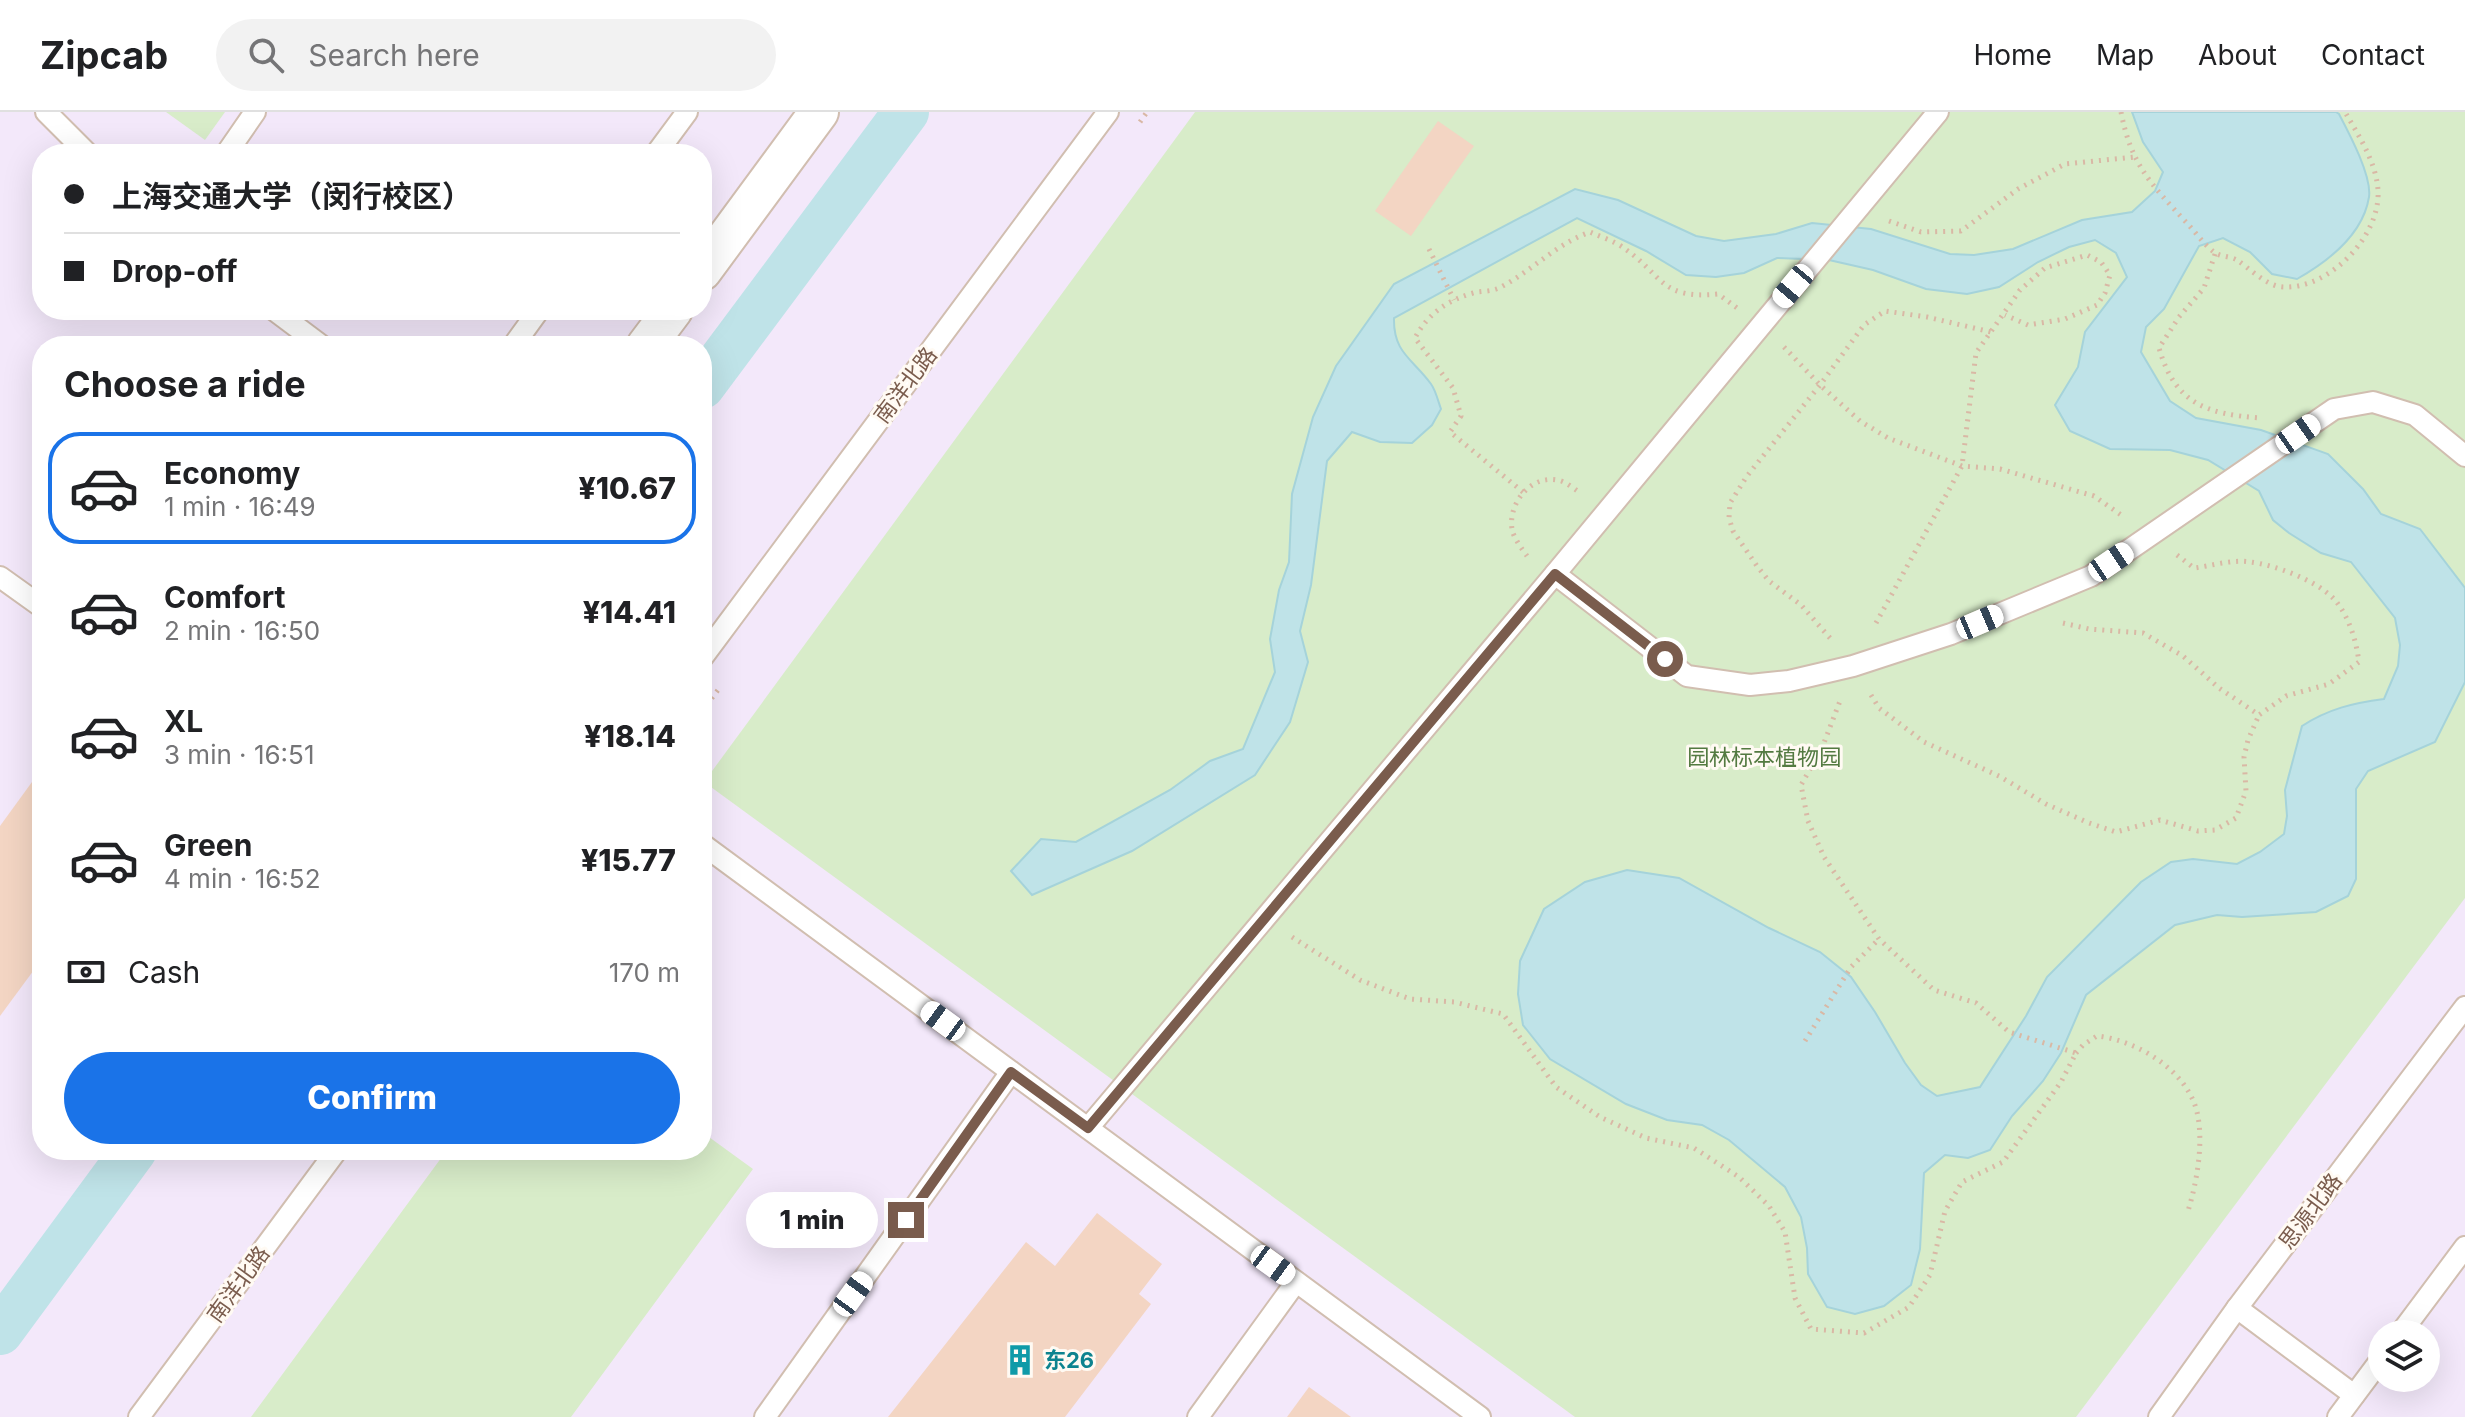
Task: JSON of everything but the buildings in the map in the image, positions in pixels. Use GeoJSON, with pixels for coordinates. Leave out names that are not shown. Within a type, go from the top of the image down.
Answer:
{"type":"FeatureCollection","features":[{"type":"Feature","properties":{"kind":"street"},"geometry":{"type":"LineString","coordinates":[[712,257],[819,112]]}},
{"type":"Feature","properties":{"kind":"lane"},"geometry":{"type":"LineString","coordinates":[[46,112],[78,144]]}},
{"type":"Feature","properties":{"kind":"lane"},"geometry":{"type":"LineString","coordinates":[[233,144],[255,112]]}},
{"type":"Feature","properties":{"kind":"lane"},"geometry":{"type":"LineString","coordinates":[[663,144],[687,112]]}},
{"type":"Feature","properties":{"kind":"lane","name":"南洋北路"},"geometry":{"type":"LineString","coordinates":[[712,645],[1108,112]]}},
{"type":"Feature","properties":{"kind":"lane"},"geometry":{"type":"LineString","coordinates":[[1088,1128],[1555,574],[1938,112]]}},
{"type":"Feature","properties":{"kind":"lane"},"geometry":{"type":"LineString","coordinates":[[287,320],[309,336]]}},
{"type":"Feature","properties":{"kind":"lane"},"geometry":{"type":"LineString","coordinates":[[1555,574],[1687,676],[1750,685],[1789,681],[1853,666],[1951,634],[2091,576],[2334,409],[2373,402],[2415,415],[2465,456]]}},
{"type":"Feature","properties":{"kind":"lane"},"geometry":{"type":"LineString","coordinates":[[0,577],[32,600]]}},
{"type":"Feature","properties":{"kind":"lane"},"geometry":{"type":"LineString","coordinates":[[712,851],[1480,1417]]}},
{"type":"Feature","properties":{"kind":"lane","name":"思源北路"},"geometry":{"type":"LineString","coordinates":[[2159,1417],[2237,1308],[2465,1007]]}},
{"type":"Feature","properties":{"kind":"lane"},"geometry":{"type":"LineString","coordinates":[[765,1417],[1011,1072]]}},
{"type":"Feature","properties":{"kind":"lane","name":"南洋北路"},"geometry":{"type":"LineString","coordinates":[[139,1417],[330,1160]]}},
{"type":"Feature","properties":{"kind":"lane"},"geometry":{"type":"LineString","coordinates":[[2410,1320],[2465,1247]]}},
{"type":"Feature","properties":{"kind":"lane"},"geometry":{"type":"LineString","coordinates":[[1198,1417],[1296,1282]]}},
{"type":"Feature","properties":{"kind":"lane"},"geometry":{"type":"LineString","coordinates":[[2237,1308],[2354,1395]]}},
{"type":"Feature","properties":{"kind":"lane"},"geometry":{"type":"LineString","coordinates":[[2338,1417],[2368,1376]]}},
{"type":"Feature","properties":{"kind":"path"},"geometry":{"type":"LineString","coordinates":[[2121,112],[2127,140],[2145,178],[2215,254],[2234,258],[2281,288],[2303,286],[2328,275],[2363,238],[2373,218],[2378,191],[2366,147],[2345,112]]}},
{"type":"Feature","properties":{"kind":"path"},"geometry":{"type":"LineString","coordinates":[[1855,212],[1921,232],[1961,231],[2018,189],[2055,168],[2065,164],[2135,157]]}},
{"type":"Feature","properties":{"kind":"path"},"geometry":{"type":"LineString","coordinates":[[1523,492],[1450,432],[1461,416],[1453,388],[1415,338],[1425,319],[1454,300],[1498,289],[1543,261],[1570,239],[1590,232],[1623,247],[1669,288],[1700,296],[1718,294],[1761,324],[1820,385],[1860,421],[1888,438],[1962,466],[2000,469],[2094,496],[2194,568],[2247,561],[2291,573],[2333,598],[2356,639],[2359,662],[2329,684],[2286,696],[2259,715],[2244,757],[2246,791],[2236,818],[2215,830],[2198,831],[2160,820],[2116,832],[2046,804],[1999,776],[1924,742],[1879,708],[1853,666],[1801,605],[1769,581],[1733,531],[1729,518],[1730,503],[1747,476],[1820,385],[1864,325],[1885,311],[1991,332]]}},
{"type":"Feature","properties":{"kind":"path"},"geometry":{"type":"LineString","coordinates":[[1429,249],[1454,300]]}},
{"type":"Feature","properties":{"kind":"path"},"geometry":{"type":"LineString","coordinates":[[2215,254],[2204,288],[2179,317],[2159,348],[2172,382],[2190,401],[2205,408],[2222,415],[2268,419],[2298,434]]}},
{"type":"Feature","properties":{"kind":"path"},"geometry":{"type":"LineString","coordinates":[[2005,315],[2028,325],[2065,319],[2097,305],[2105,293],[2110,275],[2101,262],[2087,255],[2045,268],[2020,290],[1976,353],[1962,466],[1853,666],[1822,748],[1801,785],[1808,821],[1824,857],[1879,939],[1934,990],[1976,1003],[2011,1033],[2076,1053]]}},
{"type":"Feature","properties":{"kind":"path"},"geometry":{"type":"LineString","coordinates":[[1555,574],[1526,555],[1512,530],[1514,507],[1523,492],[1539,482],[1557,480],[1590,499],[1605,513]]}},
{"type":"Feature","properties":{"kind":"path"},"geometry":{"type":"LineString","coordinates":[[2038,598],[2052,618],[2072,626],[2143,633],[2158,640],[2259,715]]}},
{"type":"Feature","properties":{"kind":"path"},"geometry":{"type":"LineString","coordinates":[[1257,926],[1297,938],[1360,980],[1410,999],[1454,1002],[1503,1014],[1556,1087],[1600,1117],[1646,1138],[1694,1148],[1739,1177],[1769,1206],[1785,1232],[1795,1298],[1811,1329],[1864,1333],[1909,1307],[1930,1275],[1945,1211],[1962,1182],[2003,1162],[2061,1082],[2076,1053],[2097,1036],[2128,1042],[2167,1067],[2191,1095],[2197,1113],[2199,1145],[2194,1192],[2188,1211]]}},
{"type":"Feature","properties":{"kind":"path"},"geometry":{"type":"LineString","coordinates":[[1805,1041],[1851,967],[1879,939]]}},
{"type":"Feature","properties":{"kind":"shaded area","name":"园林标本植物园"},"geometry":{"type":"Polygon","coordinates":[[[0,112],[2465,112],[2465,1417],[0,1417],[0,112]]]}},
{"type":"Feature","properties":{"kind":"green space"},"geometry":{"type":"Polygon","coordinates":[[[166,112],[225,112],[205,140],[166,112]]]}},
{"type":"Feature","properties":{"kind":"green space","name":"园林标本植物园"},"geometry":{"type":"Polygon","coordinates":[[[1195,112],[2465,112],[2465,898],[2076,1417],[1575,1417],[712,788],[712,771],[1195,112]]]}},
{"type":"Feature","properties":{"kind":"green space"},"geometry":{"type":"Polygon","coordinates":[[[712,1139],[753,1169],[571,1417],[251,1417],[440,1160],[712,1160],[712,1139]]]}},
{"type":"Feature","properties":{"kind":"water"},"geometry":{"type":"Polygon","coordinates":[[[2132,112],[2339,114],[2359,155],[2369,188],[2365,211],[2342,246],[2297,279],[2272,274],[2250,252],[2223,238],[2199,246],[2164,309],[2146,327],[2141,352],[2170,401],[2196,418],[2261,430],[2328,454],[2363,489],[2381,514],[2420,529],[2465,588],[2465,682],[2435,742],[2368,771],[2356,789],[2356,879],[2348,896],[2316,912],[2242,917],[2217,915],[2175,925],[2086,995],[2061,1053],[1990,1150],[1968,1158],[1945,1155],[1924,1173],[1920,1249],[1911,1285],[1884,1306],[1855,1314],[1827,1307],[1808,1274],[1801,1217],[1785,1187],[1729,1140],[1702,1125],[1667,1120],[1626,1104],[1550,1059],[1523,1025],[1518,994],[1520,961],[1544,909],[1585,882],[1627,870],[1679,878],[1769,928],[1820,952],[1851,977],[1905,1063],[1921,1085],[1937,1096],[1980,1087],[2047,977],[2141,882],[2171,862],[2193,859],[2237,864],[2284,834],[2287,816],[2285,790],[2302,726],[2341,708],[2384,699],[2398,666],[2400,645],[2395,618],[2351,562],[2321,553],[2289,533],[2273,520],[2259,491],[2208,460],[2170,450],[2110,449],[2070,431],[2055,405],[2078,367],[2085,332],[2127,277],[2116,253],[2095,240],[2069,247],[2038,262],[1999,287],[1967,294],[1926,289],[1873,270],[1829,260],[1777,258],[1744,273],[1716,277],[1686,275],[1646,251],[1577,218],[1394,318],[1401,348],[1431,384],[1441,409],[1432,425],[1412,443],[1380,442],[1352,432],[1327,461],[1311,585],[1300,631],[1308,662],[1290,722],[1255,775],[1132,851],[1032,895],[1011,871],[1041,839],[1076,842],[1170,790],[1210,761],[1243,749],[1275,672],[1270,639],[1279,590],[1289,562],[1292,494],[1313,417],[1336,366],[1394,284],[1575,189],[1618,200],[1696,236],[1724,241],[1776,234],[1812,223],[1871,229],[1950,254],[1974,255],[2013,249],[2082,220],[2132,212],[2155,191],[2163,172],[2143,142],[2132,112]]]}},
{"type":"Feature","properties":{"kind":"waterway"},"geometry":{"type":"LineString","coordinates":[[712,373],[906,112]]}},
{"type":"Feature","properties":{"kind":"waterway"},"geometry":{"type":"LineString","coordinates":[[0,1332],[127,1160]]}},
{"type":"Feature","properties":{"kind":"place","name":"东26"},"geometry":{"type":"Point","coordinates":[1020,1360]}},
{"type":"Feature","properties":{"kind":"route"},"geometry":{"type":"LineString","coordinates":[[906,1220],[1011,1072],[1088,1128],[1555,574],[1665,659]]}}]}
